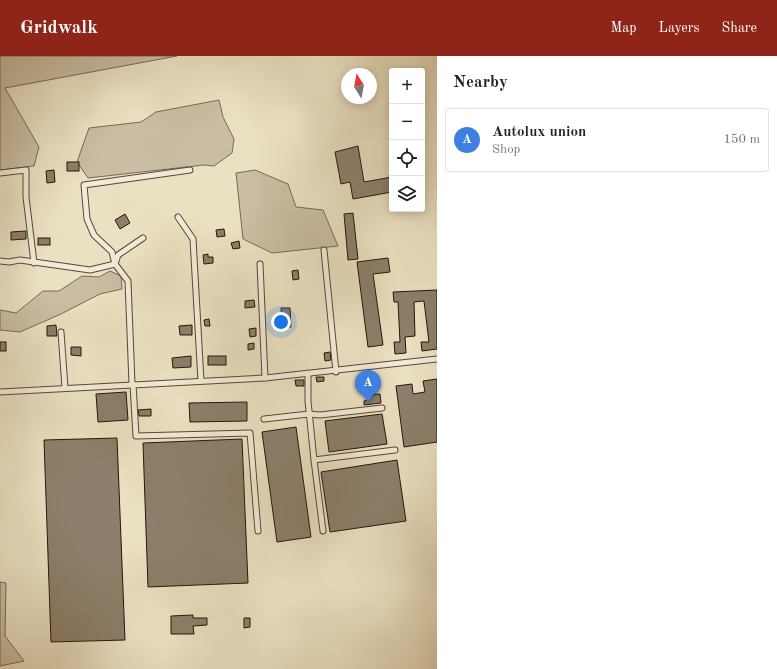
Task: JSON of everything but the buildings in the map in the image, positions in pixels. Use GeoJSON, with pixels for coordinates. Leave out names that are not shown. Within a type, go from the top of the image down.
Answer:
{"type":"FeatureCollection","features":[{"type":"Feature","properties":{"kind":"street"},"geometry":{"type":"LineString","coordinates":[[0,173],[26,170],[26,197],[34,263]]}},
{"type":"Feature","properties":{"kind":"street"},"geometry":{"type":"LineString","coordinates":[[190,170],[84,185],[86,219],[94,235],[112,252],[115,264],[128,281],[136,436],[250,433],[258,531]]}},
{"type":"Feature","properties":{"kind":"street"},"geometry":{"type":"LineString","coordinates":[[178,217],[193,239],[201,381]]}},
{"type":"Feature","properties":{"kind":"street"},"geometry":{"type":"LineString","coordinates":[[115,264],[118,255],[143,238]]}},
{"type":"Feature","properties":{"kind":"street"},"geometry":{"type":"LineString","coordinates":[[324,250],[336,372]]}},
{"type":"Feature","properties":{"kind":"street"},"geometry":{"type":"LineString","coordinates":[[0,261],[9,262],[20,260],[90,270],[115,264]]}},
{"type":"Feature","properties":{"kind":"street"},"geometry":{"type":"LineString","coordinates":[[260,264],[265,378]]}},
{"type":"Feature","properties":{"kind":"street"},"geometry":{"type":"LineString","coordinates":[[61,332],[66,388]]}},
{"type":"Feature","properties":{"kind":"street"},"geometry":{"type":"LineString","coordinates":[[0,392],[265,378],[336,372],[437,359]]}},
{"type":"Feature","properties":{"kind":"street"},"geometry":{"type":"LineString","coordinates":[[308,374],[309,414],[322,531]]}},
{"type":"Feature","properties":{"kind":"street"},"geometry":{"type":"LineString","coordinates":[[264,419],[309,414],[320,415],[382,408]]}},
{"type":"Feature","properties":{"kind":"street"},"geometry":{"type":"LineString","coordinates":[[314,460],[395,450]]}},
{"type":"Feature","properties":{"kind":"shaded area"},"geometry":{"type":"Polygon","coordinates":[[[0,56],[177,56],[5,88],[39,147],[34,166],[0,170],[0,56]]]}},
{"type":"Feature","properties":{"kind":"shaded area"},"geometry":{"type":"Polygon","coordinates":[[[219,100],[223,117],[234,139],[232,153],[214,166],[204,165],[88,178],[77,162],[89,128],[141,122],[156,112],[219,100]]]}},
{"type":"Feature","properties":{"kind":"shaded area"},"geometry":{"type":"Polygon","coordinates":[[[255,170],[288,184],[296,207],[323,210],[338,246],[272,253],[243,239],[236,173],[255,170]]]}},
{"type":"Feature","properties":{"kind":"shaded area"},"geometry":{"type":"Polygon","coordinates":[[[110,271],[121,276],[122,289],[100,294],[61,314],[20,332],[0,330],[0,310],[16,313],[43,291],[59,291],[82,276],[99,277],[110,271]]]}},
{"type":"Feature","properties":{"kind":"shaded area"},"geometry":{"type":"Polygon","coordinates":[[[0,582],[6,583],[5,636],[24,661],[0,666],[0,582]]]}},
{"type":"Feature","properties":{"kind":"place","name":"Autolux union"},"geometry":{"type":"Point","coordinates":[368,403]}}]}
